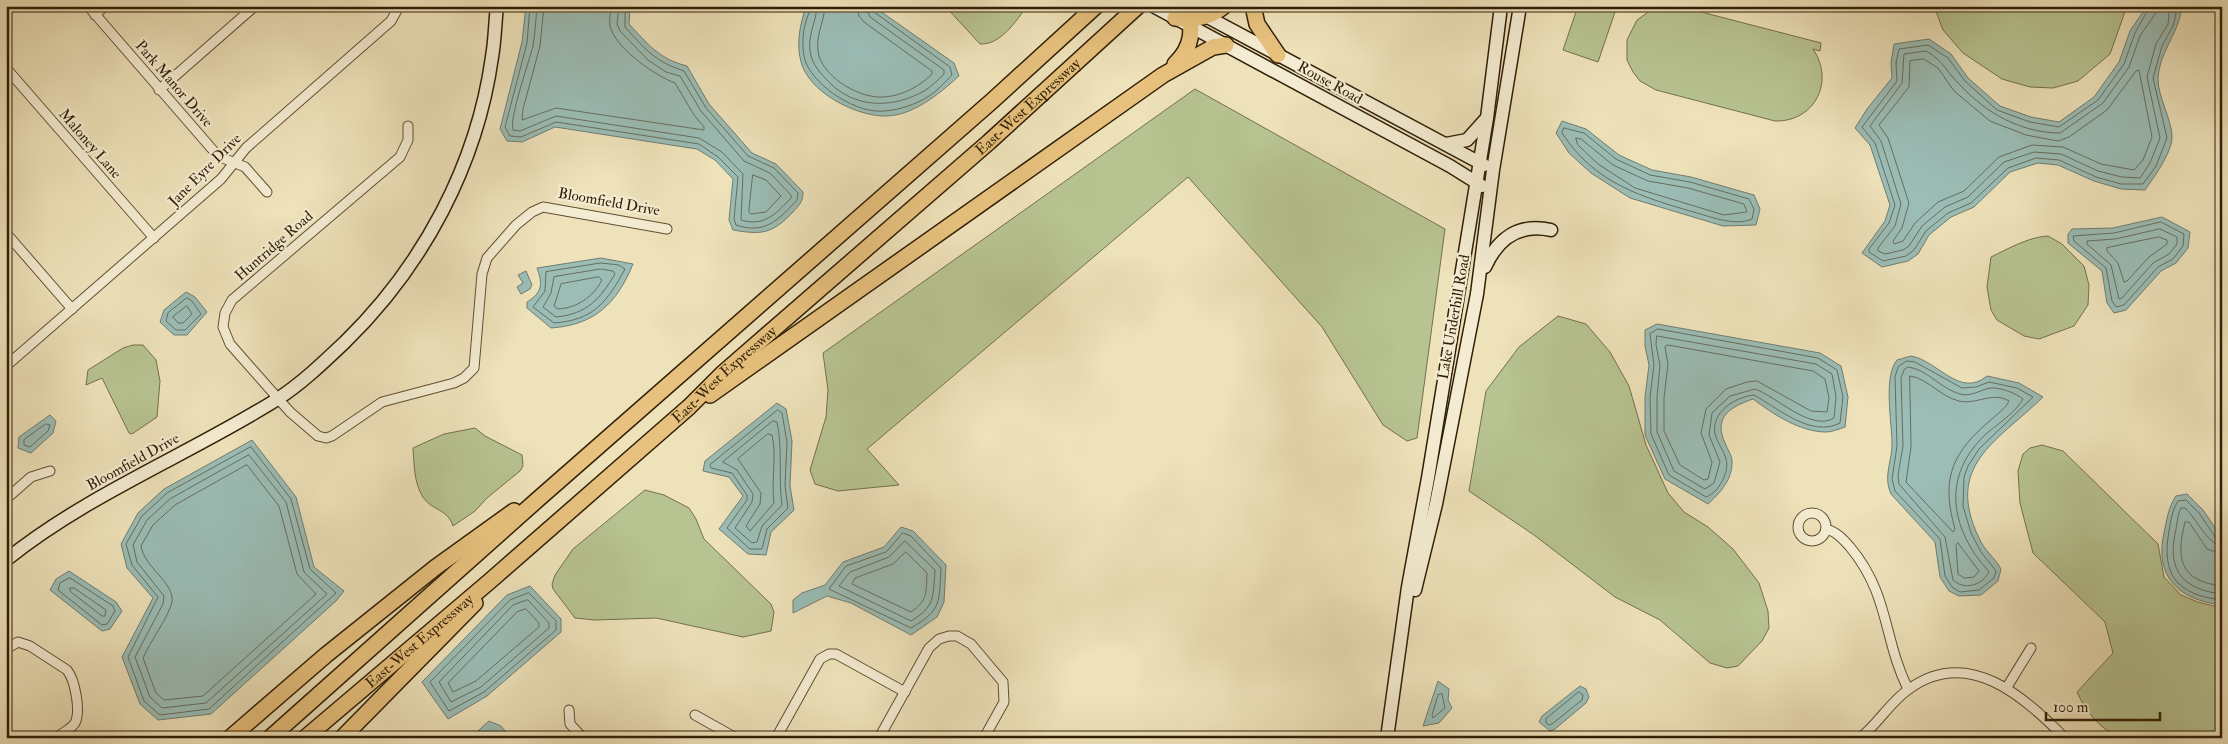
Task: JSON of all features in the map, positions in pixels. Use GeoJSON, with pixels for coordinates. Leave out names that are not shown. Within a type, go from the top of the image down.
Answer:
{"type":"FeatureCollection","features":[{"type":"Feature","properties":{"kind":"highway","name":"East-West Expressway"},"geometry":{"type":"LineString","coordinates":[[270,738],[536,501],[992,101],[1096,6]]}},
{"type":"Feature","properties":{"kind":"highway"},"geometry":{"type":"LineString","coordinates":[[1175,18],[1224,6]]}},
{"type":"Feature","properties":{"kind":"highway"},"geometry":{"type":"LineString","coordinates":[[1253,6],[1257,24],[1278,55]]}},
{"type":"Feature","properties":{"kind":"highway","name":"East-West Expressway"},"geometry":{"type":"LineString","coordinates":[[304,738],[490,581],[689,407],[722,374],[989,142],[1136,9]]}},
{"type":"Feature","properties":{"kind":"highway"},"geometry":{"type":"LineString","coordinates":[[1163,75],[1181,58],[1188,47],[1192,15]]}},
{"type":"Feature","properties":{"kind":"highway"},"geometry":{"type":"LineString","coordinates":[[689,407],[717,392],[1163,75],[1213,47],[1226,45]]}},
{"type":"Feature","properties":{"kind":"highway"},"geometry":{"type":"LineString","coordinates":[[230,738],[326,655],[436,567],[506,515],[536,501]]}},
{"type":"Feature","properties":{"kind":"highway"},"geometry":{"type":"LineString","coordinates":[[342,738],[479,600],[490,581]]}},
{"type":"Feature","properties":{"kind":"street","name":"Park Manor Drive"},"geometry":{"type":"LineString","coordinates":[[88,6],[218,156],[245,168],[268,192]]}},
{"type":"Feature","properties":{"kind":"street"},"geometry":{"type":"LineString","coordinates":[[95,15],[105,6]]}},
{"type":"Feature","properties":{"kind":"street"},"geometry":{"type":"LineString","coordinates":[[160,90],[255,6]]}},
{"type":"Feature","properties":{"kind":"street","name":"Bloomfield Drive"},"geometry":{"type":"LineString","coordinates":[[6,560],[56,524],[278,398],[323,363],[356,330],[405,274],[444,208],[473,135],[492,57],[497,6]]}},
{"type":"Feature","properties":{"kind":"street"},"geometry":{"type":"LineString","coordinates":[[1153,6],[1175,18]]}},
{"type":"Feature","properties":{"kind":"street","name":"Lake Underhill Road"},"geometry":{"type":"LineString","coordinates":[[1387,738],[1408,587],[1428,478],[1487,118],[1502,6]]}},
{"type":"Feature","properties":{"kind":"street","name":"Lake Underhill Road"},"geometry":{"type":"LineString","coordinates":[[1403,631],[1413,602],[1436,504],[1479,278],[1493,170],[1520,6]]}},
{"type":"Feature","properties":{"kind":"street","name":"Jane Eyre Drive"},"geometry":{"type":"LineString","coordinates":[[6,366],[221,179],[246,148],[391,21],[397,8]]}},
{"type":"Feature","properties":{"kind":"street","name":"Rouse Road"},"geometry":{"type":"LineString","coordinates":[[1192,15],[1226,45],[1476,182],[1490,192]]}},
{"type":"Feature","properties":{"kind":"street","name":"Rouse Road"},"geometry":{"type":"LineString","coordinates":[[1192,15],[1278,55],[1493,170]]}},
{"type":"Feature","properties":{"kind":"street","name":"Maloney Lane"},"geometry":{"type":"LineString","coordinates":[[6,68],[154,238]]}},
{"type":"Feature","properties":{"kind":"street"},"geometry":{"type":"LineString","coordinates":[[1446,144],[1468,140],[1487,118]]}},
{"type":"Feature","properties":{"kind":"street","name":"Huntridge Road"},"geometry":{"type":"LineString","coordinates":[[278,398],[230,344],[223,327],[225,313],[232,300],[400,157],[408,140],[408,126]]}},
{"type":"Feature","properties":{"kind":"street","name":"Bloomfield Drive"},"geometry":{"type":"LineString","coordinates":[[278,398],[310,430],[318,436],[326,438],[382,402],[464,378],[474,368],[482,274],[486,258],[510,231],[532,212],[543,207],[667,229]]}},
{"type":"Feature","properties":{"kind":"street"},"geometry":{"type":"LineString","coordinates":[[1479,278],[1491,253],[1504,238],[1529,228],[1551,230]]}},
{"type":"Feature","properties":{"kind":"street"},"geometry":{"type":"LineString","coordinates":[[6,233],[72,309]]}},
{"type":"Feature","properties":{"kind":"street"},"geometry":{"type":"LineString","coordinates":[[6,499],[31,477],[50,472]]}},
{"type":"Feature","properties":{"kind":"street"},"geometry":{"type":"LineString","coordinates":[[1826,529],[1842,538],[1859,558],[1874,583],[1885,613],[1898,665],[1908,689]]}},
{"type":"Feature","properties":{"kind":"street"},"geometry":{"type":"LineString","coordinates":[[879,738],[929,648],[939,639],[949,636],[957,636],[970,644],[1004,682],[1004,702],[984,738]]}},
{"type":"Feature","properties":{"kind":"street"},"geometry":{"type":"LineString","coordinates":[[6,649],[18,642],[30,646],[67,670],[71,676],[78,713],[74,725],[56,738]]}},
{"type":"Feature","properties":{"kind":"street"},"geometry":{"type":"LineString","coordinates":[[2007,687],[2030,648]]}},
{"type":"Feature","properties":{"kind":"street"},"geometry":{"type":"LineString","coordinates":[[776,738],[820,659],[829,654],[836,654],[905,692]]}},
{"type":"Feature","properties":{"kind":"street"},"geometry":{"type":"LineString","coordinates":[[1860,738],[1908,689],[1934,678],[1954,674],[1980,676],[2007,687],[2031,705],[2065,738]]}},
{"type":"Feature","properties":{"kind":"street"},"geometry":{"type":"LineString","coordinates":[[569,710],[570,724],[582,738]]}},
{"type":"Feature","properties":{"kind":"street"},"geometry":{"type":"LineString","coordinates":[[695,715],[736,738]]}},
{"type":"Feature","properties":{"kind":"green space"},"geometry":{"type":"Polygon","coordinates":[[[945,6],[1027,6],[1013,25],[995,41],[980,44],[945,6]]]}},
{"type":"Feature","properties":{"kind":"green space"},"geometry":{"type":"Polygon","coordinates":[[[1578,6],[1617,6],[1598,62],[1563,50],[1578,6]]]}},
{"type":"Feature","properties":{"kind":"green space"},"geometry":{"type":"Polygon","coordinates":[[[1649,6],[1678,6],[1821,43],[1820,51],[1813,49],[1819,61],[1822,74],[1821,86],[1817,97],[1801,115],[1789,120],[1775,121],[1656,90],[1640,81],[1627,60],[1627,40],[1637,20],[1654,8],[1649,6]]]}},
{"type":"Feature","properties":{"kind":"green space"},"geometry":{"type":"Polygon","coordinates":[[[1934,6],[2127,6],[2110,54],[2078,81],[2053,88],[2030,87],[2002,79],[1963,53],[1943,30],[1934,6]]]}},
{"type":"Feature","properties":{"kind":"green space"},"geometry":{"type":"Polygon","coordinates":[[[1195,89],[1445,229],[1417,438],[1407,441],[1383,425],[1322,327],[1188,177],[867,449],[899,485],[838,491],[815,484],[810,470],[826,417],[828,390],[823,353],[1195,89]]]}},
{"type":"Feature","properties":{"kind":"green space"},"geometry":{"type":"Polygon","coordinates":[[[2048,236],[2062,244],[2084,266],[2089,285],[2088,305],[2074,326],[2039,339],[2024,336],[1997,320],[1991,310],[1987,287],[1991,257],[2026,241],[2048,236]]]}},
{"type":"Feature","properties":{"kind":"green space"},"geometry":{"type":"Polygon","coordinates":[[[1558,316],[1586,324],[1610,352],[1629,386],[1646,445],[1668,493],[1684,512],[1708,527],[1733,549],[1759,583],[1768,611],[1769,628],[1762,641],[1738,666],[1727,668],[1710,663],[1660,620],[1615,597],[1534,535],[1469,491],[1486,391],[1519,347],[1558,316]]]}},
{"type":"Feature","properties":{"kind":"green space"},"geometry":{"type":"Polygon","coordinates":[[[143,345],[156,360],[160,381],[157,417],[132,434],[129,433],[102,378],[86,385],[88,370],[123,348],[143,345]]]}},
{"type":"Feature","properties":{"kind":"green space"},"geometry":{"type":"Polygon","coordinates":[[[475,428],[485,436],[522,455],[523,466],[520,471],[487,498],[475,511],[453,526],[447,516],[427,502],[420,492],[415,473],[413,448],[444,434],[475,428]]]}},
{"type":"Feature","properties":{"kind":"green space"},"geometry":{"type":"Polygon","coordinates":[[[2042,445],[2063,451],[2158,544],[2164,577],[2181,595],[2198,602],[2222,608],[2222,738],[2151,739],[2118,737],[2099,724],[2084,705],[2077,692],[2113,653],[2105,622],[2033,553],[2020,503],[2018,471],[2023,454],[2030,448],[2042,445]]]}},
{"type":"Feature","properties":{"kind":"green space"},"geometry":{"type":"Polygon","coordinates":[[[645,490],[664,495],[689,508],[696,519],[704,539],[771,604],[774,612],[771,631],[743,637],[656,618],[595,620],[575,618],[553,589],[552,584],[555,575],[573,549],[645,490]]]}},
{"type":"Feature","properties":{"kind":"water"},"geometry":{"type":"Polygon","coordinates":[[[526,6],[630,6],[629,24],[661,55],[687,66],[709,104],[752,153],[776,164],[803,192],[799,205],[786,219],[772,229],[759,232],[733,230],[729,220],[733,179],[715,160],[697,149],[555,127],[522,142],[507,141],[500,129],[522,42],[526,6]]]}},
{"type":"Feature","properties":{"kind":"water"},"geometry":{"type":"Polygon","coordinates":[[[806,6],[873,6],[954,63],[959,76],[934,97],[915,109],[904,113],[883,116],[871,115],[846,106],[834,100],[813,83],[801,62],[799,34],[806,6]]]}},
{"type":"Feature","properties":{"kind":"water"},"geometry":{"type":"Polygon","coordinates":[[[2147,6],[2177,6],[2181,12],[2176,29],[2161,61],[2158,78],[2158,85],[2172,132],[2171,144],[2162,165],[2145,190],[2121,189],[2094,181],[2058,165],[2038,163],[2010,172],[1974,207],[1951,217],[1929,235],[1918,254],[1908,261],[1882,267],[1862,253],[1885,221],[1890,205],[1870,145],[1855,128],[1867,109],[1892,78],[1891,63],[1894,44],[1929,39],[1951,54],[1968,78],[2000,106],[2031,117],[2059,122],[2094,97],[2119,62],[2130,31],[2147,6]]]}},
{"type":"Feature","properties":{"kind":"water"},"geometry":{"type":"Polygon","coordinates":[[[1562,121],[1586,129],[1619,155],[1652,170],[1691,177],[1754,195],[1760,209],[1756,225],[1723,226],[1630,198],[1591,173],[1569,153],[1556,133],[1562,121]]]}},
{"type":"Feature","properties":{"kind":"water"},"geometry":{"type":"Polygon","coordinates":[[[2162,217],[2190,232],[2188,248],[2176,263],[2161,271],[2126,310],[2114,313],[2107,303],[2102,271],[2068,243],[2068,234],[2072,229],[2113,228],[2162,217]]]}},
{"type":"Feature","properties":{"kind":"water"},"geometry":{"type":"Polygon","coordinates":[[[601,258],[633,264],[620,290],[603,310],[580,322],[551,328],[527,308],[527,302],[536,295],[540,288],[537,268],[601,258]]]}},
{"type":"Feature","properties":{"kind":"water"},"geometry":{"type":"Polygon","coordinates":[[[526,271],[532,285],[530,289],[521,294],[517,287],[523,283],[518,275],[526,271]]]}},
{"type":"Feature","properties":{"kind":"water"},"geometry":{"type":"Polygon","coordinates":[[[186,292],[195,297],[207,312],[187,335],[174,335],[160,322],[164,310],[186,292]]]}},
{"type":"Feature","properties":{"kind":"water"},"geometry":{"type":"Polygon","coordinates":[[[1657,324],[1820,353],[1841,366],[1848,397],[1845,427],[1828,432],[1806,429],[1787,421],[1753,399],[1737,406],[1726,414],[1721,426],[1725,443],[1732,459],[1732,468],[1728,480],[1708,504],[1665,479],[1645,435],[1645,397],[1649,365],[1645,346],[1645,330],[1657,324]]]}},
{"type":"Feature","properties":{"kind":"water"},"geometry":{"type":"Polygon","coordinates":[[[1911,356],[1921,359],[1958,381],[1967,383],[1977,382],[1987,376],[2019,383],[2043,397],[1993,442],[1981,457],[1972,473],[1968,492],[1970,513],[1981,542],[2001,569],[1998,581],[1981,595],[1959,596],[1949,591],[1940,577],[1935,542],[1891,494],[1888,481],[1892,451],[1889,400],[1890,377],[1897,360],[1911,356]]]}},
{"type":"Feature","properties":{"kind":"water"},"geometry":{"type":"Polygon","coordinates":[[[777,403],[786,409],[792,441],[790,486],[794,510],[771,532],[766,555],[748,554],[719,529],[743,496],[729,477],[703,471],[705,461],[777,403]]]}},
{"type":"Feature","properties":{"kind":"water"},"geometry":{"type":"Polygon","coordinates":[[[50,415],[56,421],[53,433],[31,453],[18,448],[19,437],[50,415]]]}},
{"type":"Feature","properties":{"kind":"water"},"geometry":{"type":"Polygon","coordinates":[[[252,440],[296,497],[314,567],[344,591],[336,601],[211,714],[158,720],[140,704],[122,657],[153,598],[127,568],[121,544],[138,513],[164,489],[252,440]]]}},
{"type":"Feature","properties":{"kind":"water"},"geometry":{"type":"Polygon","coordinates":[[[2187,494],[2203,510],[2222,538],[2222,605],[2193,598],[2182,592],[2173,584],[2163,562],[2162,549],[2169,509],[2176,496],[2187,494]]]}},
{"type":"Feature","properties":{"kind":"water"},"geometry":{"type":"Polygon","coordinates":[[[901,527],[913,531],[946,565],[944,602],[937,617],[911,635],[851,603],[827,596],[793,613],[793,600],[802,593],[825,585],[843,562],[884,547],[901,527]]]}},
{"type":"Feature","properties":{"kind":"water"},"geometry":{"type":"Polygon","coordinates":[[[69,571],[116,602],[122,611],[110,629],[102,631],[50,590],[56,579],[69,571]]]}},
{"type":"Feature","properties":{"kind":"water"},"geometry":{"type":"Polygon","coordinates":[[[530,586],[561,619],[561,632],[487,696],[448,719],[422,682],[507,595],[530,586]]]}},
{"type":"Feature","properties":{"kind":"water"},"geometry":{"type":"Polygon","coordinates":[[[1438,681],[1449,689],[1448,700],[1452,708],[1439,723],[1423,726],[1438,681]]]}},
{"type":"Feature","properties":{"kind":"water"},"geometry":{"type":"Polygon","coordinates":[[[1580,686],[1586,689],[1589,697],[1586,703],[1555,729],[1550,731],[1539,722],[1542,716],[1580,686]]]}},
{"type":"Feature","properties":{"kind":"water"},"geometry":{"type":"Polygon","coordinates":[[[489,721],[501,726],[511,738],[470,738],[489,721]]]}}]}
